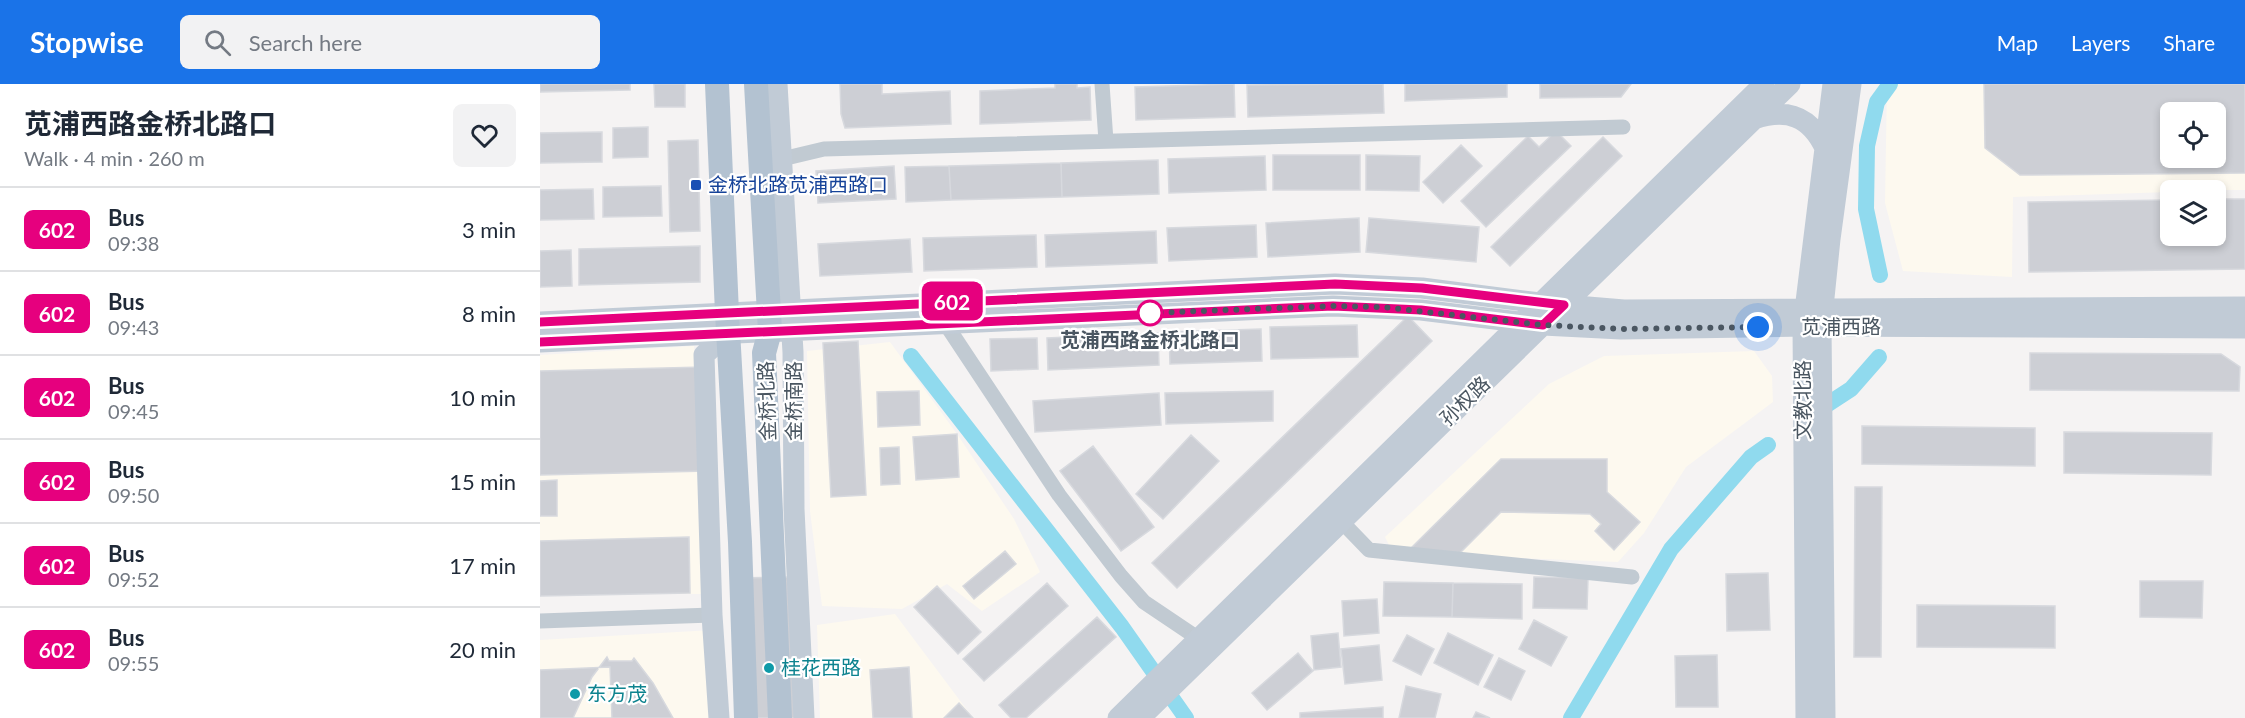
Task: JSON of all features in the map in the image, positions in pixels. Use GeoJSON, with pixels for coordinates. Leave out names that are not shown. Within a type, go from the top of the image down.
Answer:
{"type":"FeatureCollection","features":[{"type":"Feature","properties":{"kind":"main road","name":"金桥北路"},"geometry":{"type":"LineString","coordinates":[[717,84],[727,323],[740,542],[746,718]]}},
{"type":"Feature","properties":{"kind":"main road","name":"金桥北路"},"geometry":{"type":"LineString","coordinates":[[756,84],[781,321],[764,353],[780,718]]}},
{"type":"Feature","properties":{"kind":"street","name":"金桥南路"},"geometry":{"type":"LineString","coordinates":[[777,84],[782,159],[781,321],[794,509],[804,718]]}},
{"type":"Feature","properties":{"kind":"street"},"geometry":{"type":"LineString","coordinates":[[1102,84],[1106,141]]}},
{"type":"Feature","properties":{"kind":"street","name":"孙权路"},"geometry":{"type":"LineString","coordinates":[[1190,658],[1199,639],[1764,84]]}},
{"type":"Feature","properties":{"kind":"street","name":"孙权路"},"geometry":{"type":"LineString","coordinates":[[1118,718],[1150,697],[1341,521],[1790,84]]}},
{"type":"Feature","properties":{"kind":"street","name":"文教北路"},"geometry":{"type":"LineString","coordinates":[[1806,718],[1813,456],[1813,317],[1825,148],[1833,84]]}},
{"type":"Feature","properties":{"kind":"street","name":"文教北路"},"geometry":{"type":"LineString","coordinates":[[1813,317],[1851,84]]}},
{"type":"Feature","properties":{"kind":"street"},"geometry":{"type":"LineString","coordinates":[[1754,119],[1771,113],[1790,114],[1812,127],[1825,148]]}},
{"type":"Feature","properties":{"kind":"street"},"geometry":{"type":"LineString","coordinates":[[782,159],[824,149],[1623,128]]}},
{"type":"Feature","properties":{"kind":"street","name":"苋浦西路"},"geometry":{"type":"LineString","coordinates":[[540,342],[727,323],[1335,284],[1422,288],[1540,303],[1624,310],[2245,328]]}},
{"type":"Feature","properties":{"kind":"street","name":"苋浦西路"},"geometry":{"type":"LineString","coordinates":[[781,321],[945,323],[1333,306],[1421,310],[1543,325],[1621,329],[1813,317],[2245,307]]}},
{"type":"Feature","properties":{"kind":"street"},"geometry":{"type":"LineString","coordinates":[[540,322],[727,323]]}},
{"type":"Feature","properties":{"kind":"street"},"geometry":{"type":"LineString","coordinates":[[719,718],[712,615],[704,356],[727,323]]}},
{"type":"Feature","properties":{"kind":"street"},"geometry":{"type":"LineString","coordinates":[[945,323],[1059,495],[1121,576],[1144,602],[1199,639]]}},
{"type":"Feature","properties":{"kind":"street","name":"文教北路"},"geometry":{"type":"LineString","coordinates":[[1813,456],[1825,718]]}},
{"type":"Feature","properties":{"kind":"street"},"geometry":{"type":"LineString","coordinates":[[773,553],[794,509]]}},
{"type":"Feature","properties":{"kind":"street"},"geometry":{"type":"LineString","coordinates":[[1341,521],[1369,550],[1632,577]]}},
{"type":"Feature","properties":{"kind":"street"},"geometry":{"type":"LineString","coordinates":[[540,621],[712,615]]}},
{"type":"Feature","properties":{"kind":"street","name":"孙权路"},"geometry":{"type":"LineString","coordinates":[[1140,718],[1150,697]]}},
{"type":"Feature","properties":{"kind":"shaded area"},"geometry":{"type":"Polygon","coordinates":[[[1887,84],[2245,84],[2245,190],[2226,190],[2226,180],[2160,180],[2160,192],[2013,197],[2012,277],[1903,271],[1885,203],[1887,84]]]}},
{"type":"Feature","properties":{"kind":"shaded area"},"geometry":{"type":"Polygon","coordinates":[[[890,342],[957,434],[1014,519],[1040,572],[982,611],[947,584],[902,609],[822,606],[810,511],[807,351],[890,342]]]}},
{"type":"Feature","properties":{"kind":"shaded area"},"geometry":{"type":"Polygon","coordinates":[[[694,346],[707,594],[540,594],[540,355],[694,346]]]}},
{"type":"Feature","properties":{"kind":"shaded area"},"geometry":{"type":"Polygon","coordinates":[[[1754,351],[1772,376],[1773,402],[1686,467],[1644,533],[1618,562],[1393,553],[1385,537],[1549,384],[1604,356],[1754,351]]]}},
{"type":"Feature","properties":{"kind":"shaded area"},"geometry":{"type":"Polygon","coordinates":[[[895,614],[973,718],[820,718],[817,625],[895,614]]]}},
{"type":"Feature","properties":{"kind":"shaded area"},"geometry":{"type":"Polygon","coordinates":[[[712,630],[716,718],[540,718],[540,640],[712,630]]]}},
{"type":"Feature","properties":{"kind":"building"},"geometry":{"type":"Polygon","coordinates":[[[540,84],[630,84],[630,90],[540,92],[540,84]]]}},
{"type":"Feature","properties":{"kind":"building"},"geometry":{"type":"Polygon","coordinates":[[[654,84],[685,84],[685,107],[655,107],[654,84]]]}},
{"type":"Feature","properties":{"kind":"building"},"geometry":{"type":"Polygon","coordinates":[[[840,84],[882,84],[882,94],[950,91],[951,124],[845,128],[841,114],[840,84]]]}},
{"type":"Feature","properties":{"kind":"building"},"geometry":{"type":"Polygon","coordinates":[[[1055,84],[1077,84],[1077,88],[1090,87],[1091,120],[980,124],[980,91],[1055,88],[1055,84]]]}},
{"type":"Feature","properties":{"kind":"building"},"geometry":{"type":"Polygon","coordinates":[[[1234,84],[1235,117],[1136,120],[1135,87],[1234,84]]]}},
{"type":"Feature","properties":{"kind":"building"},"geometry":{"type":"Polygon","coordinates":[[[1383,84],[1384,113],[1248,117],[1247,85],[1383,84]]]}},
{"type":"Feature","properties":{"kind":"building"},"geometry":{"type":"Polygon","coordinates":[[[1405,84],[1507,84],[1507,97],[1405,101],[1405,84]]]}},
{"type":"Feature","properties":{"kind":"building"},"geometry":{"type":"Polygon","coordinates":[[[1540,84],[1631,84],[1621,97],[1540,98],[1540,84]]]}},
{"type":"Feature","properties":{"kind":"building"},"geometry":{"type":"Polygon","coordinates":[[[1984,84],[2245,84],[2245,173],[2020,175],[1985,148],[1984,84]]]}},
{"type":"Feature","properties":{"kind":"building"},"geometry":{"type":"Polygon","coordinates":[[[648,127],[648,157],[613,158],[613,128],[648,127]]]}},
{"type":"Feature","properties":{"kind":"building"},"geometry":{"type":"Polygon","coordinates":[[[1556,131],[1571,146],[1486,227],[1461,201],[1528,136],[1539,147],[1556,131]]]}},
{"type":"Feature","properties":{"kind":"building"},"geometry":{"type":"Polygon","coordinates":[[[602,132],[602,162],[540,163],[540,133],[602,132]]]}},
{"type":"Feature","properties":{"kind":"building"},"geometry":{"type":"Polygon","coordinates":[[[1603,137],[1622,156],[1510,266],[1491,247],[1603,137]]]}},
{"type":"Feature","properties":{"kind":"building"},"geometry":{"type":"Polygon","coordinates":[[[698,140],[700,231],[670,232],[668,141],[698,140]]]}},
{"type":"Feature","properties":{"kind":"building"},"geometry":{"type":"Polygon","coordinates":[[[1461,145],[1482,166],[1443,203],[1423,182],[1461,145]]]}},
{"type":"Feature","properties":{"kind":"building"},"geometry":{"type":"Polygon","coordinates":[[[1273,155],[1360,155],[1360,190],[1273,190],[1273,155]]]}},
{"type":"Feature","properties":{"kind":"building"},"geometry":{"type":"Polygon","coordinates":[[[1366,155],[1420,156],[1419,191],[1366,190],[1366,155]]]}},
{"type":"Feature","properties":{"kind":"building"},"geometry":{"type":"Polygon","coordinates":[[[1265,156],[1266,190],[1169,193],[1168,159],[1265,156]]]}},
{"type":"Feature","properties":{"kind":"building"},"geometry":{"type":"Polygon","coordinates":[[[1158,160],[1159,194],[1062,197],[1061,163],[1158,160]]]}},
{"type":"Feature","properties":{"kind":"building"},"geometry":{"type":"Polygon","coordinates":[[[1061,163],[1062,197],[951,200],[949,166],[1061,163]]]}},
{"type":"Feature","properties":{"kind":"building"},"geometry":{"type":"Polygon","coordinates":[[[894,166],[896,199],[818,203],[816,171],[894,166]]]}},
{"type":"Feature","properties":{"kind":"building"},"geometry":{"type":"Polygon","coordinates":[[[949,166],[951,200],[906,202],[905,167],[949,166]]]}},
{"type":"Feature","properties":{"kind":"building"},"geometry":{"type":"Polygon","coordinates":[[[661,186],[662,216],[603,217],[603,187],[661,186]]]}},
{"type":"Feature","properties":{"kind":"building"},"geometry":{"type":"Polygon","coordinates":[[[593,189],[594,219],[540,220],[540,190],[593,189]]]}},
{"type":"Feature","properties":{"kind":"building"},"geometry":{"type":"Polygon","coordinates":[[[2226,199],[2245,199],[2245,269],[2029,272],[2028,202],[2160,200],[2160,246],[2226,246],[2226,199]]]}},
{"type":"Feature","properties":{"kind":"building"},"geometry":{"type":"Polygon","coordinates":[[[1359,218],[1360,252],[1268,257],[1266,223],[1359,218]]]}},
{"type":"Feature","properties":{"kind":"building"},"geometry":{"type":"Polygon","coordinates":[[[1369,218],[1479,227],[1476,262],[1366,252],[1369,218]]]}},
{"type":"Feature","properties":{"kind":"building"},"geometry":{"type":"Polygon","coordinates":[[[1256,225],[1257,257],[1169,261],[1167,228],[1256,225]]]}},
{"type":"Feature","properties":{"kind":"building"},"geometry":{"type":"Polygon","coordinates":[[[1156,231],[1157,263],[1046,267],[1045,235],[1156,231]]]}},
{"type":"Feature","properties":{"kind":"building"},"geometry":{"type":"Polygon","coordinates":[[[1036,235],[1037,267],[924,271],[923,238],[1036,235]]]}},
{"type":"Feature","properties":{"kind":"building"},"geometry":{"type":"Polygon","coordinates":[[[910,239],[912,272],[820,276],[818,244],[910,239]]]}},
{"type":"Feature","properties":{"kind":"building"},"geometry":{"type":"Polygon","coordinates":[[[700,246],[700,282],[579,285],[579,249],[700,246]]]}},
{"type":"Feature","properties":{"kind":"building"},"geometry":{"type":"Polygon","coordinates":[[[571,250],[572,286],[540,287],[540,251],[571,250]]]}},
{"type":"Feature","properties":{"kind":"building"},"geometry":{"type":"Polygon","coordinates":[[[1408,316],[1432,341],[1177,588],[1152,563],[1408,316]]]}},
{"type":"Feature","properties":{"kind":"building"},"geometry":{"type":"Polygon","coordinates":[[[1357,325],[1358,357],[1271,359],[1270,327],[1357,325]]]}},
{"type":"Feature","properties":{"kind":"building"},"geometry":{"type":"Polygon","coordinates":[[[1261,329],[1262,361],[1170,364],[1169,332],[1261,329]]]}},
{"type":"Feature","properties":{"kind":"building"},"geometry":{"type":"Polygon","coordinates":[[[1158,333],[1159,365],[1048,370],[1047,338],[1158,333]]]}},
{"type":"Feature","properties":{"kind":"building"},"geometry":{"type":"Polygon","coordinates":[[[1037,338],[1038,369],[991,371],[990,339],[1037,338]]]}},
{"type":"Feature","properties":{"kind":"building"},"geometry":{"type":"Polygon","coordinates":[[[858,341],[866,495],[831,497],[823,343],[858,341]]]}},
{"type":"Feature","properties":{"kind":"building"},"geometry":{"type":"Polygon","coordinates":[[[2030,353],[2221,354],[2240,367],[2239,391],[2030,390],[2030,353]]]}},
{"type":"Feature","properties":{"kind":"building"},"geometry":{"type":"Polygon","coordinates":[[[704,367],[707,471],[540,475],[540,371],[704,367]]]}},
{"type":"Feature","properties":{"kind":"building"},"geometry":{"type":"Polygon","coordinates":[[[919,391],[920,425],[878,427],[877,392],[919,391]]]}},
{"type":"Feature","properties":{"kind":"building"},"geometry":{"type":"Polygon","coordinates":[[[1273,391],[1273,421],[1166,424],[1165,393],[1273,391]]]}},
{"type":"Feature","properties":{"kind":"building"},"geometry":{"type":"Polygon","coordinates":[[[1159,393],[1161,425],[1035,432],[1033,401],[1159,393]]]}},
{"type":"Feature","properties":{"kind":"building"},"geometry":{"type":"Polygon","coordinates":[[[1862,426],[2035,428],[2035,466],[1862,464],[1862,426]]]}},
{"type":"Feature","properties":{"kind":"building"},"geometry":{"type":"Polygon","coordinates":[[[2064,432],[2212,433],[2211,475],[2064,473],[2064,432]]]}},
{"type":"Feature","properties":{"kind":"building"},"geometry":{"type":"Polygon","coordinates":[[[957,434],[959,477],[916,480],[913,437],[957,434]]]}},
{"type":"Feature","properties":{"kind":"building"},"geometry":{"type":"Polygon","coordinates":[[[1191,435],[1219,461],[1163,519],[1136,494],[1191,435]]]}},
{"type":"Feature","properties":{"kind":"building"},"geometry":{"type":"Polygon","coordinates":[[[1093,446],[1154,527],[1121,551],[1060,471],[1093,446]]]}},
{"type":"Feature","properties":{"kind":"building"},"geometry":{"type":"Polygon","coordinates":[[[899,447],[900,484],[881,485],[880,448],[899,447]]]}},
{"type":"Feature","properties":{"kind":"building"},"geometry":{"type":"Polygon","coordinates":[[[1501,459],[1607,459],[1607,492],[1640,522],[1614,550],[1595,531],[1601,524],[1590,514],[1501,512],[1453,560],[1408,551],[1501,459]]]}},
{"type":"Feature","properties":{"kind":"building"},"geometry":{"type":"Polygon","coordinates":[[[557,480],[557,516],[540,516],[540,481],[557,480]]]}},
{"type":"Feature","properties":{"kind":"building"},"geometry":{"type":"Polygon","coordinates":[[[1855,487],[1882,487],[1881,657],[1854,657],[1855,487]]]}},
{"type":"Feature","properties":{"kind":"building"},"geometry":{"type":"Polygon","coordinates":[[[689,537],[690,593],[540,596],[540,541],[689,537]]]}},
{"type":"Feature","properties":{"kind":"building"},"geometry":{"type":"Polygon","coordinates":[[[1005,551],[1016,564],[974,599],[963,586],[1005,551]]]}},
{"type":"Feature","properties":{"kind":"building"},"geometry":{"type":"Polygon","coordinates":[[[1768,573],[1770,630],[1727,631],[1726,574],[1768,573]]]}},
{"type":"Feature","properties":{"kind":"building","name":"桂花西路"},"geometry":{"type":"Polygon","coordinates":[[[795,577],[797,718],[744,718],[735,578],[795,577]]]}},
{"type":"Feature","properties":{"kind":"building"},"geometry":{"type":"Polygon","coordinates":[[[1534,577],[1588,578],[1587,609],[1533,608],[1534,577]]]}},
{"type":"Feature","properties":{"kind":"building"},"geometry":{"type":"Polygon","coordinates":[[[2140,581],[2203,581],[2202,618],[2140,617],[2140,581]]]}},
{"type":"Feature","properties":{"kind":"building"},"geometry":{"type":"Polygon","coordinates":[[[1384,582],[1453,583],[1452,617],[1383,616],[1384,582]]]}},
{"type":"Feature","properties":{"kind":"building"},"geometry":{"type":"Polygon","coordinates":[[[1047,583],[1068,606],[984,681],[963,659],[1047,583]]]}},
{"type":"Feature","properties":{"kind":"building"},"geometry":{"type":"Polygon","coordinates":[[[1453,583],[1522,584],[1522,619],[1452,617],[1453,583]]]}},
{"type":"Feature","properties":{"kind":"building"},"geometry":{"type":"Polygon","coordinates":[[[937,586],[981,632],[958,654],[914,607],[937,586]]]}},
{"type":"Feature","properties":{"kind":"building"},"geometry":{"type":"Polygon","coordinates":[[[1377,599],[1379,633],[1344,636],[1342,601],[1377,599]]]}},
{"type":"Feature","properties":{"kind":"building"},"geometry":{"type":"Polygon","coordinates":[[[1917,605],[2055,606],[2055,648],[1917,647],[1917,605]]]}},
{"type":"Feature","properties":{"kind":"building"},"geometry":{"type":"Polygon","coordinates":[[[1097,617],[1116,637],[1026,718],[1011,718],[999,705],[1097,617]]]}},
{"type":"Feature","properties":{"kind":"building"},"geometry":{"type":"Polygon","coordinates":[[[1534,620],[1567,637],[1551,666],[1519,649],[1534,620]]]}},
{"type":"Feature","properties":{"kind":"building"},"geometry":{"type":"Polygon","coordinates":[[[1338,633],[1341,667],[1314,670],[1311,636],[1338,633]]]}},
{"type":"Feature","properties":{"kind":"building"},"geometry":{"type":"Polygon","coordinates":[[[1448,633],[1493,655],[1478,685],[1434,663],[1448,633]]]}},
{"type":"Feature","properties":{"kind":"building"},"geometry":{"type":"Polygon","coordinates":[[[1407,635],[1434,649],[1421,675],[1393,661],[1407,635]]]}},
{"type":"Feature","properties":{"kind":"building"},"geometry":{"type":"Polygon","coordinates":[[[1379,645],[1382,680],[1345,684],[1341,649],[1379,645]]]}},
{"type":"Feature","properties":{"kind":"building"},"geometry":{"type":"Polygon","coordinates":[[[1298,653],[1313,671],[1267,710],[1252,693],[1298,653]]]}},
{"type":"Feature","properties":{"kind":"building"},"geometry":{"type":"Polygon","coordinates":[[[1717,655],[1718,707],[1676,707],[1675,656],[1717,655]]]}},
{"type":"Feature","properties":{"kind":"building"},"geometry":{"type":"Polygon","coordinates":[[[607,657],[609,661],[632,661],[634,658],[653,683],[673,718],[573,718],[592,677],[607,657]]]}},
{"type":"Feature","properties":{"kind":"building"},"geometry":{"type":"Polygon","coordinates":[[[1499,658],[1525,671],[1511,700],[1484,687],[1499,658]]]}},
{"type":"Feature","properties":{"kind":"building","name":"东方茂"},"geometry":{"type":"Polygon","coordinates":[[[610,667],[612,718],[540,718],[540,670],[610,667]]]}},
{"type":"Feature","properties":{"kind":"building"},"geometry":{"type":"Polygon","coordinates":[[[909,667],[912,718],[873,718],[870,670],[909,667]]]}},
{"type":"Feature","properties":{"kind":"building"},"geometry":{"type":"Polygon","coordinates":[[[1406,686],[1441,694],[1435,718],[1399,718],[1406,686]]]}},
{"type":"Feature","properties":{"kind":"building"},"geometry":{"type":"Polygon","coordinates":[[[959,703],[973,718],[944,718],[959,703]]]}},
{"type":"Feature","properties":{"kind":"building"},"geometry":{"type":"Polygon","coordinates":[[[1383,707],[1383,718],[1300,718],[1300,713],[1383,707]]]}},
{"type":"Feature","properties":{"kind":"building"},"geometry":{"type":"Polygon","coordinates":[[[1476,712],[1490,718],[1473,718],[1476,712]]]}},
{"type":"Feature","properties":{"kind":"waterway"},"geometry":{"type":"LineString","coordinates":[[1880,275],[1866,209],[1867,146],[1877,102],[1890,84]]}},
{"type":"Feature","properties":{"kind":"waterway"},"geometry":{"type":"LineString","coordinates":[[911,356],[1122,627],[1186,718]]}},
{"type":"Feature","properties":{"kind":"waterway"},"geometry":{"type":"LineString","coordinates":[[1828,404],[1851,389],[1879,357]]}},
{"type":"Feature","properties":{"kind":"waterway"},"geometry":{"type":"LineString","coordinates":[[1571,718],[1671,549],[1751,457],[1768,445]]}},
{"type":"Feature","properties":{"kind":"bus line","name":"602"},"geometry":{"type":"LineString","coordinates":[[540,322],[1335,284],[1422,288],[1564,305],[1543,325],[1421,310],[1333,306],[540,342]]}},
{"type":"Feature","properties":{"kind":"place","name":"金桥北路苋浦西路口"},"geometry":{"type":"Point","coordinates":[696,185]}},
{"type":"Feature","properties":{"kind":"place","name":"苋浦西路金桥北路口"},"geometry":{"type":"Point","coordinates":[1150,313]}},
{"type":"Feature","properties":{"kind":"place","name":"桂花西路"},"geometry":{"type":"Point","coordinates":[769,668]}},
{"type":"Feature","properties":{"kind":"place","name":"东方茂"},"geometry":{"type":"Point","coordinates":[575,694]}},
{"type":"Feature","properties":{"kind":"route"},"geometry":{"type":"LineString","coordinates":[[1150,313],[1333,306],[1382,307],[1543,325],[1621,329],[1758,327]]}}]}
